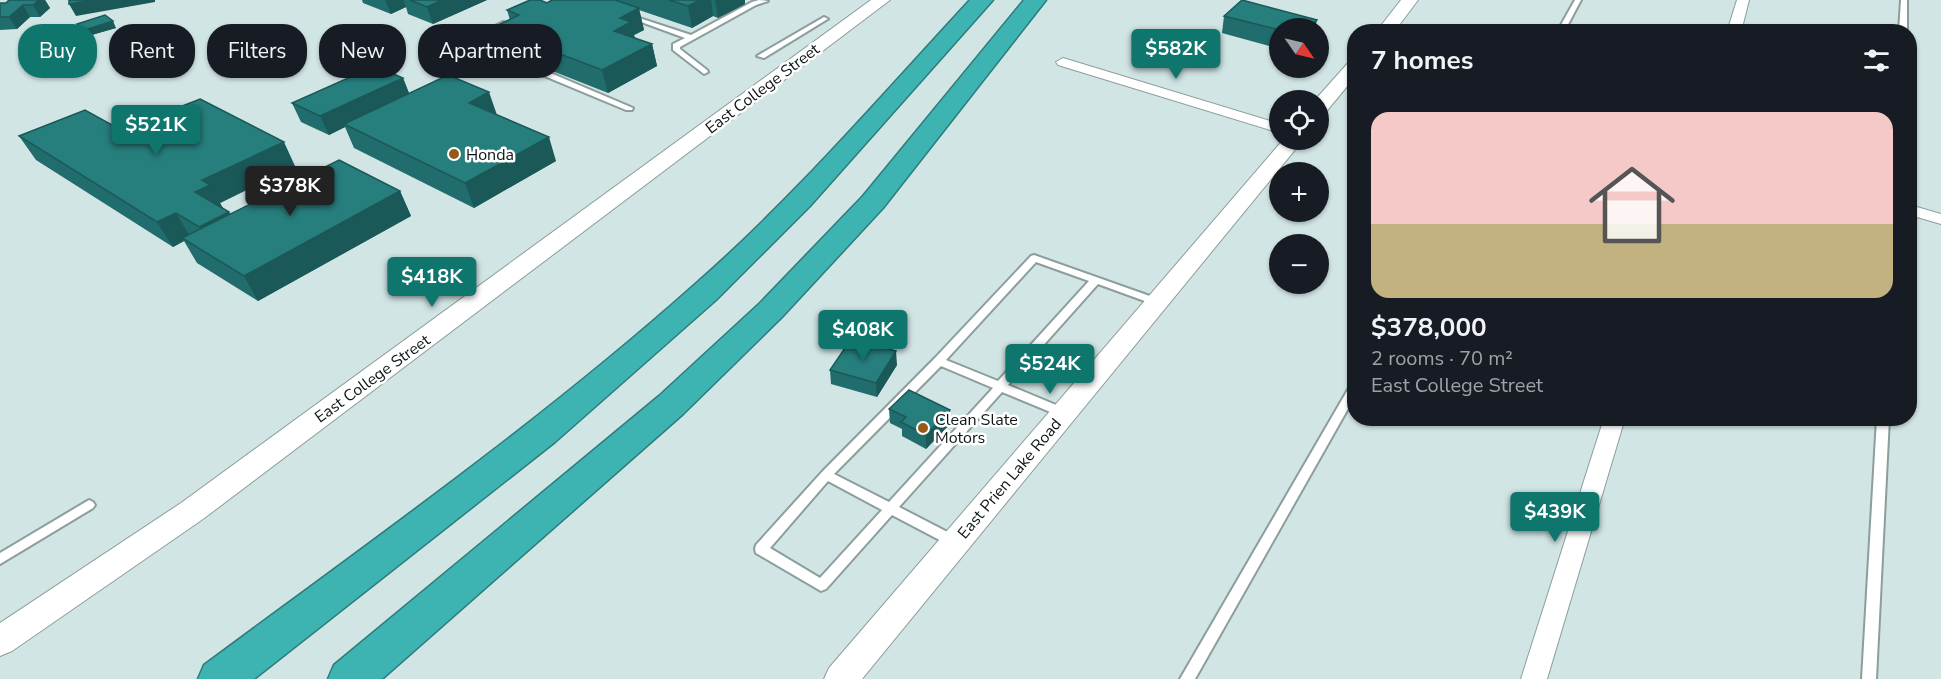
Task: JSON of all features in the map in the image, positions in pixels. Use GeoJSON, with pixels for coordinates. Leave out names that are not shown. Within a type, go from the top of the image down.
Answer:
{"type":"FeatureCollection","features":[{"type":"Feature","properties":{"kind":"highway"},"geometry":{"type":"LineString","coordinates":[[220,679],[542,433],[705,293],[800,200],[982,0]]}},
{"type":"Feature","properties":{"kind":"highway"},"geometry":{"type":"LineString","coordinates":[[350,679],[671,405],[771,310],[873,202],[1035,0]]}},
{"type":"Feature","properties":{"kind":"street","name":"East College Street"},"geometry":{"type":"LineString","coordinates":[[0,641],[192,511],[882,0]]}},
{"type":"Feature","properties":{"kind":"street"},"geometry":{"type":"LineString","coordinates":[[1390,24],[1408,0]]}},
{"type":"Feature","properties":{"kind":"street"},"geometry":{"type":"LineString","coordinates":[[1736,24],[1743,0]]}},
{"type":"Feature","properties":{"kind":"street"},"geometry":{"type":"LineString","coordinates":[[1063,62],[1269,126]]}},
{"type":"Feature","properties":{"kind":"street"},"geometry":{"type":"LineString","coordinates":[[1329,96],[1347,75]]}},
{"type":"Feature","properties":{"kind":"street","name":"East Prien Lake Road"},"geometry":{"type":"LineString","coordinates":[[841,679],[1285,150]]}},
{"type":"Feature","properties":{"kind":"street"},"geometry":{"type":"LineString","coordinates":[[1917,212],[1941,219]]}},
{"type":"Feature","properties":{"kind":"street"},"geometry":{"type":"LineString","coordinates":[[1534,679],[1613,426]]}},
{"type":"Feature","properties":{"kind":"lane"},"geometry":{"type":"LineString","coordinates":[[1564,24],[1578,0]]}},
{"type":"Feature","properties":{"kind":"lane"},"geometry":{"type":"LineString","coordinates":[[1903,24],[1904,0]]}},
{"type":"Feature","properties":{"kind":"lane"},"geometry":{"type":"LineString","coordinates":[[704,72],[677,50],[676,46],[754,3],[765,1]]}},
{"type":"Feature","properties":{"kind":"lane"},"geometry":{"type":"LineString","coordinates":[[615,11],[690,37]]}},
{"type":"Feature","properties":{"kind":"lane"},"geometry":{"type":"LineString","coordinates":[[761,56],[824,19]]}},
{"type":"Feature","properties":{"kind":"lane"},"geometry":{"type":"LineString","coordinates":[[515,20],[482,34],[478,38],[478,45],[628,108]]}},
{"type":"Feature","properties":{"kind":"lane"},"geometry":{"type":"LineString","coordinates":[[1096,280],[1002,387],[821,585],[761,549],[826,476],[939,361],[1034,258],[1096,280],[1157,302]]}},
{"type":"Feature","properties":{"kind":"lane"},"geometry":{"type":"LineString","coordinates":[[939,361],[1064,413]]}},
{"type":"Feature","properties":{"kind":"lane"},"geometry":{"type":"LineString","coordinates":[[1187,679],[1347,401]]}},
{"type":"Feature","properties":{"kind":"lane"},"geometry":{"type":"LineString","coordinates":[[1869,679],[1883,426]]}},
{"type":"Feature","properties":{"kind":"lane"},"geometry":{"type":"LineString","coordinates":[[826,476],[955,542]]}},
{"type":"Feature","properties":{"kind":"lane"},"geometry":{"type":"LineString","coordinates":[[0,559],[88,505]]}},
{"type":"Feature","properties":{"kind":"building"},"geometry":{"type":"Polygon","coordinates":[[[9,0],[39,0],[33,5],[23,5],[9,17],[0,17],[0,3],[6,3],[9,0]]]}},
{"type":"Feature","properties":{"kind":"building"},"geometry":{"type":"Polygon","coordinates":[[[69,0],[92,0],[69,4],[69,0]]]}},
{"type":"Feature","properties":{"kind":"building"},"geometry":{"type":"Polygon","coordinates":[[[410,0],[442,0],[427,7],[410,0]]]}},
{"type":"Feature","properties":{"kind":"building"},"geometry":{"type":"Polygon","coordinates":[[[530,0],[547,3],[552,0],[615,0],[639,8],[620,18],[631,22],[614,31],[652,44],[602,70],[562,55],[562,24],[500,24],[519,15],[507,10],[530,0]]]}},
{"type":"Feature","properties":{"kind":"building"},"geometry":{"type":"Polygon","coordinates":[[[669,0],[700,0],[688,6],[669,0]]]}},
{"type":"Feature","properties":{"kind":"building"},"geometry":{"type":"Polygon","coordinates":[[[1242,0],[1310,18],[1269,18],[1269,27],[1224,16],[1242,0]]]}},
{"type":"Feature","properties":{"kind":"building"},"geometry":{"type":"Polygon","coordinates":[[[105,15],[113,21],[97,26],[97,24],[77,24],[105,15]]]}},
{"type":"Feature","properties":{"kind":"building"},"geometry":{"type":"Polygon","coordinates":[[[348,78],[403,78],[320,116],[292,103],[348,78]]]}},
{"type":"Feature","properties":{"kind":"building","name":"Honda"},"geometry":{"type":"Polygon","coordinates":[[[442,78],[455,78],[489,92],[469,103],[549,137],[465,183],[344,124],[442,78]]]}},
{"type":"Feature","properties":{"kind":"building"},"geometry":{"type":"Polygon","coordinates":[[[200,99],[284,142],[202,180],[210,185],[195,192],[229,212],[199,227],[176,213],[157,222],[19,136],[85,110],[121,130],[200,99]]]}},
{"type":"Feature","properties":{"kind":"building"},"geometry":{"type":"Polygon","coordinates":[[[339,160],[400,191],[244,276],[182,238],[339,160]]]}},
{"type":"Feature","properties":{"kind":"building"},"geometry":{"type":"Polygon","coordinates":[[[851,339],[896,351],[876,383],[830,370],[851,339]]]}},
{"type":"Feature","properties":{"kind":"building"},"geometry":{"type":"Polygon","coordinates":[[[909,390],[950,410],[926,435],[901,422],[906,417],[889,409],[909,390]]]}},
{"type":"Feature","properties":{"kind":"place","name":"Honda"},"geometry":{"type":"Point","coordinates":[454,154]}},
{"type":"Feature","properties":{"kind":"place","name":"Clean Slate Motors"},"geometry":{"type":"Point","coordinates":[923,428]}}]}
